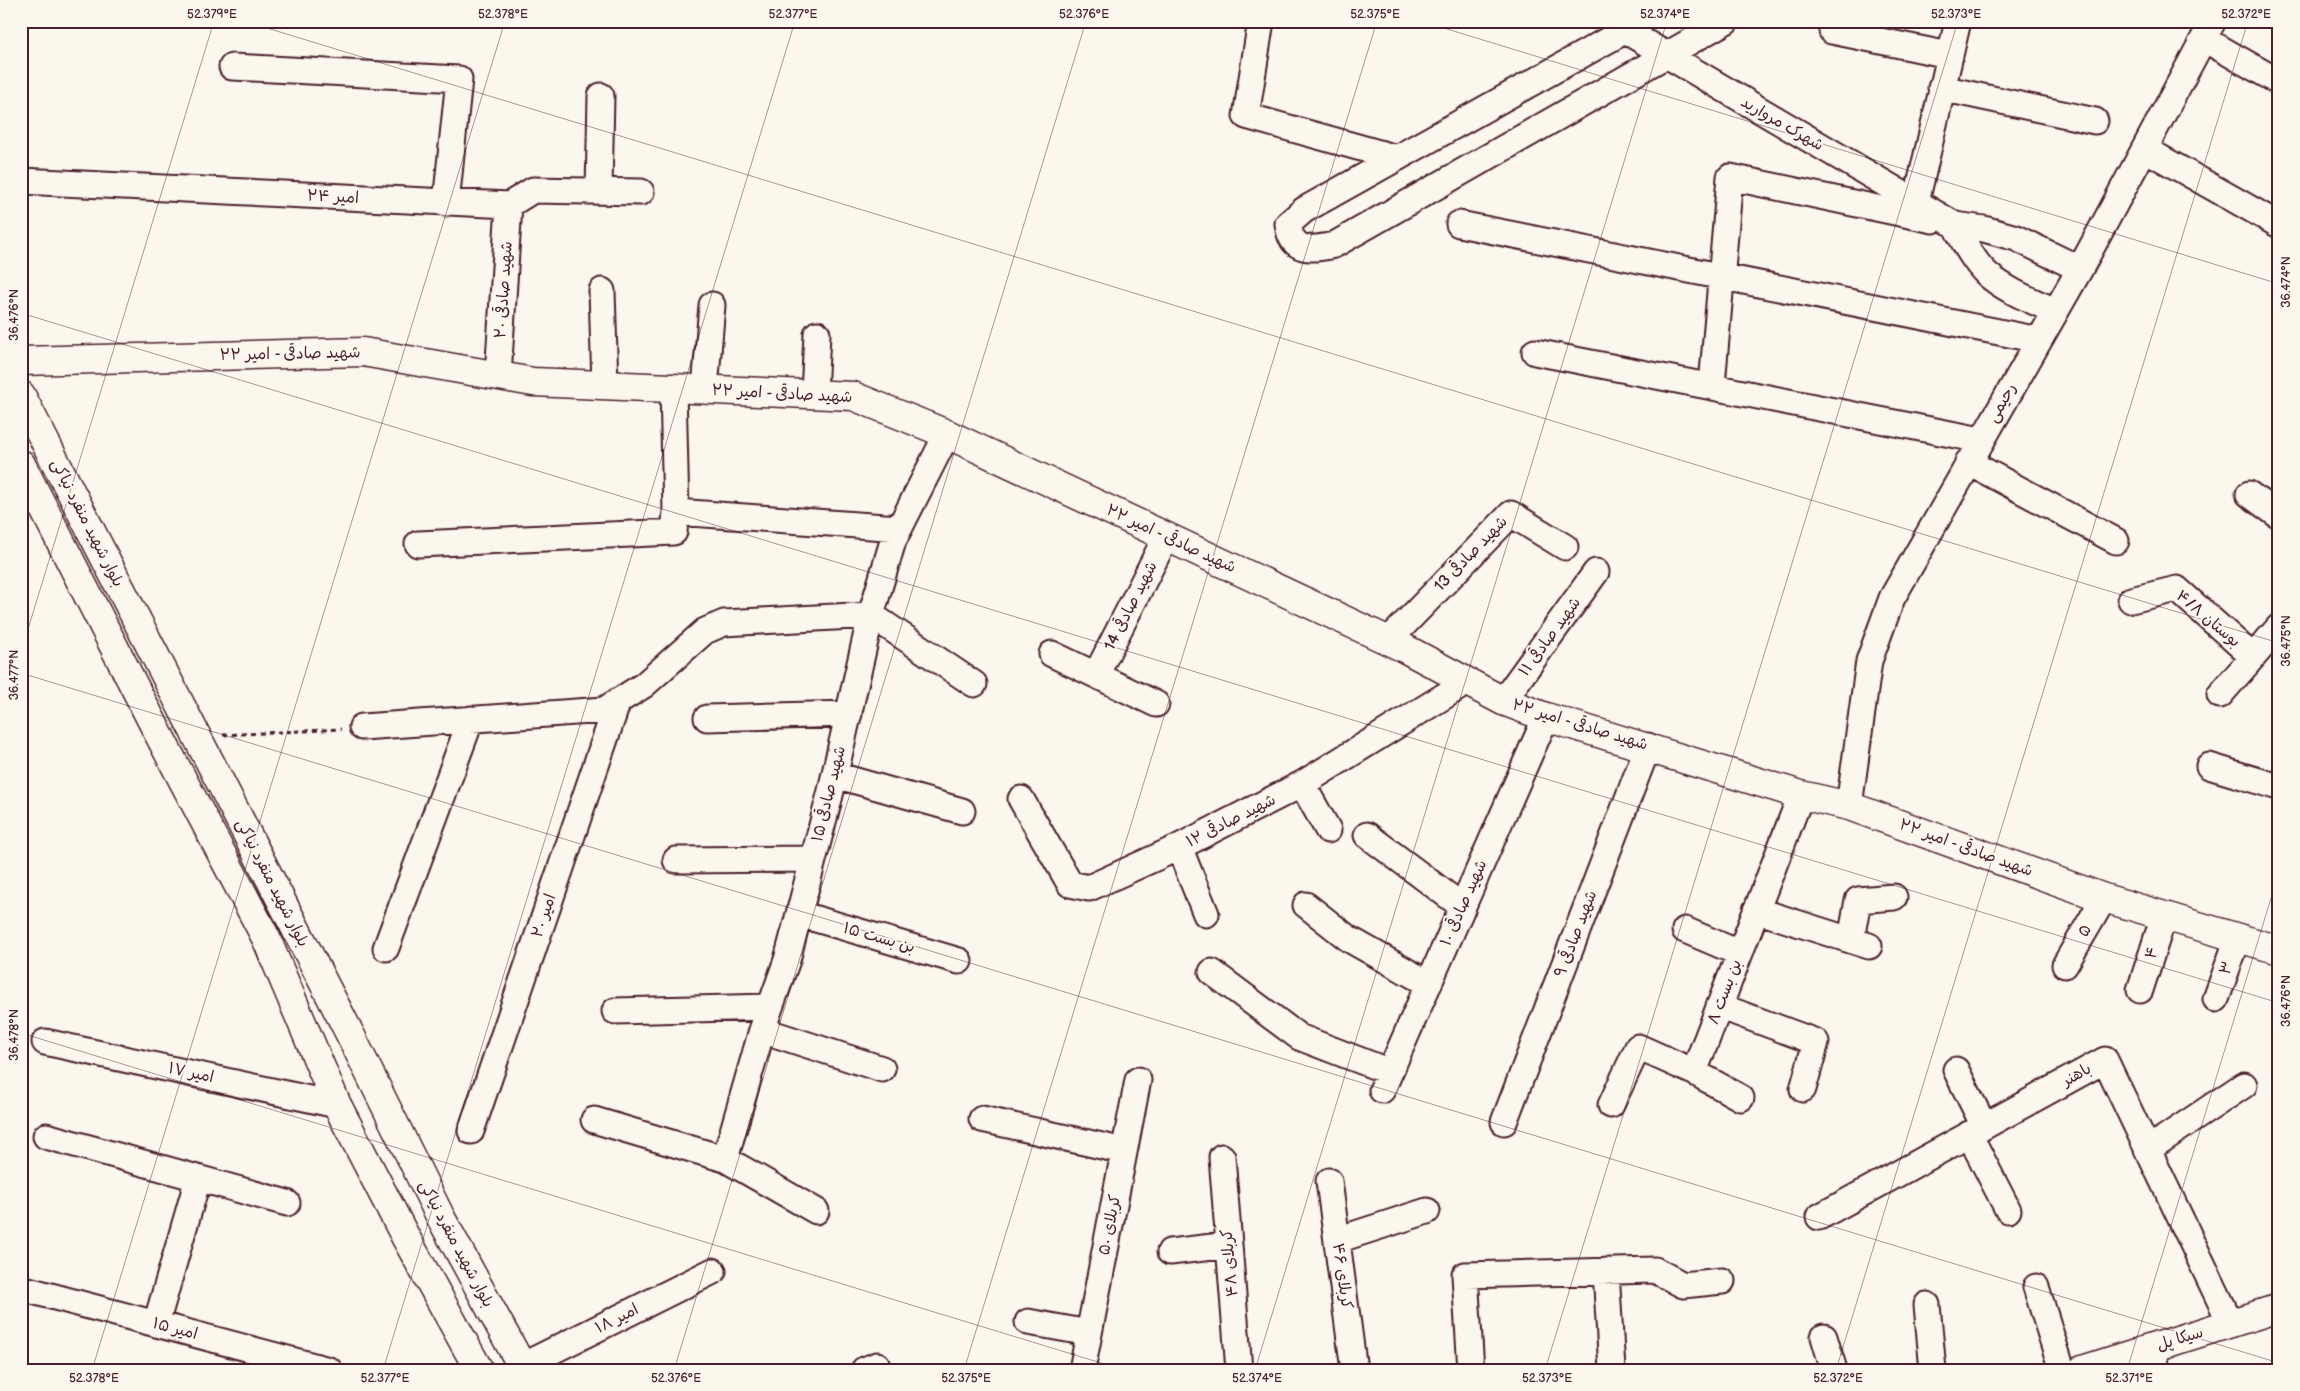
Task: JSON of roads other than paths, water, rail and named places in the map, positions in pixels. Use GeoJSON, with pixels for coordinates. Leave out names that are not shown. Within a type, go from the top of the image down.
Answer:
{"type":"FeatureCollection","features":[{"type":"Feature","properties":{"kind":"street"},"geometry":{"type":"LineString","coordinates":[[1261,21],[1246,116],[1397,158]]}},
{"type":"Feature","properties":{"kind":"street"},"geometry":{"type":"LineString","coordinates":[[1626,25],[1304,210],[1288,224],[1289,236],[1298,244],[1312,250],[1334,245],[1726,21]]}},
{"type":"Feature","properties":{"kind":"street"},"geometry":{"type":"LineString","coordinates":[[1916,202],[1958,21]]}},
{"type":"Feature","properties":{"kind":"street","name":"شهرک مروارید"},"geometry":{"type":"LineString","coordinates":[[1626,25],[1666,55],[1955,225],[1984,229],[2016,238],[2080,268]]}},
{"type":"Feature","properties":{"kind":"street"},"geometry":{"type":"LineString","coordinates":[[2208,30],[2279,82]]}},
{"type":"Feature","properties":{"kind":"street","name":"رحیمی"},"geometry":{"type":"LineString","coordinates":[[1849,806],[1869,661],[1892,598],[2080,268],[2208,30]]}},
{"type":"Feature","properties":{"kind":"street"},"geometry":{"type":"LineString","coordinates":[[1832,31],[1949,55]]}},
{"type":"Feature","properties":{"kind":"street"},"geometry":{"type":"LineString","coordinates":[[232,67],[459,78],[446,203]]}},
{"type":"Feature","properties":{"kind":"street"},"geometry":{"type":"LineString","coordinates":[[1941,88],[2095,121]]}},
{"type":"Feature","properties":{"kind":"street"},"geometry":{"type":"LineString","coordinates":[[599,191],[601,96]]}},
{"type":"Feature","properties":{"kind":"street"},"geometry":{"type":"LineString","coordinates":[[2145,149],[2279,225]]}},
{"type":"Feature","properties":{"kind":"street"},"geometry":{"type":"LineString","coordinates":[[1712,385],[1730,177],[1955,225],[1970,252],[1987,274],[2020,295],[2055,311]]}},
{"type":"Feature","properties":{"kind":"street","name":"امیر ۲۴"},"geometry":{"type":"LineString","coordinates":[[21,181],[509,205]]}},
{"type":"Feature","properties":{"kind":"street"},"geometry":{"type":"LineString","coordinates":[[509,205],[534,190],[641,192]]}},
{"type":"Feature","properties":{"kind":"street","name":"شهید صادقی ۲۰"},"geometry":{"type":"LineString","coordinates":[[498,376],[509,205]]}},
{"type":"Feature","properties":{"kind":"street"},"geometry":{"type":"LineString","coordinates":[[1459,224],[2039,340]]}},
{"type":"Feature","properties":{"kind":"street"},"geometry":{"type":"LineString","coordinates":[[602,291],[605,385]]}},
{"type":"Feature","properties":{"kind":"street"},"geometry":{"type":"LineString","coordinates":[[705,390],[712,305]]}},
{"type":"Feature","properties":{"kind":"street"},"geometry":{"type":"LineString","coordinates":[[814,394],[817,334]]}},
{"type":"Feature","properties":{"kind":"street","name":"شهید صادقی - امیر ۲۲"},"geometry":{"type":"LineString","coordinates":[[21,361],[363,352],[533,382],[853,396],[947,434],[1388,641],[1504,701],[1546,717],[1648,746],[1802,795],[1849,806],[2104,898],[2279,950]]}},
{"type":"Feature","properties":{"kind":"street"},"geometry":{"type":"LineString","coordinates":[[1535,352],[1712,385],[1981,440]]}},
{"type":"Feature","properties":{"kind":"street"},"geometry":{"type":"LineString","coordinates":[[418,544],[674,532],[676,512],[673,388]]}},
{"type":"Feature","properties":{"kind":"street","name":"بلوار شهید منفرد نیاکی"},"geometry":{"type":"LineString","coordinates":[[21,395],[352,1038],[441,1218],[523,1368]]}},
{"type":"Feature","properties":{"kind":"street","name":"شهید صادقی ۱۵"},"geometry":{"type":"LineString","coordinates":[[725,1159],[766,1018],[787,960],[849,714],[871,615],[893,541],[947,434]]}},
{"type":"Feature","properties":{"kind":"street"},"geometry":{"type":"LineString","coordinates":[[1968,462],[2116,541]]}},
{"type":"Feature","properties":{"kind":"street","name":"بلوار شهید منفرد نیاکی"},"geometry":{"type":"LineString","coordinates":[[21,464],[157,731],[266,938],[337,1105],[406,1238],[479,1370]]}},
{"type":"Feature","properties":{"kind":"street"},"geometry":{"type":"LineString","coordinates":[[2249,494],[2279,516]]}},
{"type":"Feature","properties":{"kind":"street"},"geometry":{"type":"LineString","coordinates":[[676,512],[899,528]]}},
{"type":"Feature","properties":{"kind":"street","name":"شهید صادقی 13"},"geometry":{"type":"LineString","coordinates":[[1388,641],[1511,514],[1564,547]]}},
{"type":"Feature","properties":{"kind":"street","name":"شهید صادقی 14"},"geometry":{"type":"LineString","coordinates":[[1096,675],[1166,537]]}},
{"type":"Feature","properties":{"kind":"street","name":"شهید صادقی ۱۱"},"geometry":{"type":"LineString","coordinates":[[1504,701],[1596,572]]}},
{"type":"Feature","properties":{"kind":"street","name":"بوستان ۴/۸"},"geometry":{"type":"LineString","coordinates":[[2131,600],[2176,589],[2253,657]]}},
{"type":"Feature","properties":{"kind":"street"},"geometry":{"type":"LineString","coordinates":[[362,727],[604,710],[644,685],[705,631],[724,623],[871,615],[974,684]]}},
{"type":"Feature","properties":{"kind":"street"},"geometry":{"type":"LineString","coordinates":[[2220,694],[2279,627]]}},
{"type":"Feature","properties":{"kind":"street"},"geometry":{"type":"LineString","coordinates":[[1052,654],[1156,704]]}},
{"type":"Feature","properties":{"kind":"street","name":"شهید صادقی ۱۲"},"geometry":{"type":"LineString","coordinates":[[1021,799],[1070,884],[1089,888],[1179,847],[1302,784],[1467,682]]}},
{"type":"Feature","properties":{"kind":"street","name":"امیر ۲۰"},"geometry":{"type":"LineString","coordinates":[[471,1131],[618,701]]}},
{"type":"Feature","properties":{"kind":"street"},"geometry":{"type":"LineString","coordinates":[[707,718],[849,714]]}},
{"type":"Feature","properties":{"kind":"street","name":"شهید صادقی ۱۰"},"geometry":{"type":"LineString","coordinates":[[1212,972],[1299,1037],[1386,1080],[1546,717]]}},
{"type":"Feature","properties":{"kind":"street"},"geometry":{"type":"LineString","coordinates":[[386,948],[471,720]]}},
{"type":"Feature","properties":{"kind":"street","name":"شهید صادقی ۹"},"geometry":{"type":"LineString","coordinates":[[1504,1122],[1648,746]]}},
{"type":"Feature","properties":{"kind":"street"},"geometry":{"type":"LineString","coordinates":[[2209,766],[2279,786]]}},
{"type":"Feature","properties":{"kind":"street"},"geometry":{"type":"LineString","coordinates":[[834,775],[962,811]]}},
{"type":"Feature","properties":{"kind":"street"},"geometry":{"type":"LineString","coordinates":[[1302,784],[1328,830]]}},
{"type":"Feature","properties":{"kind":"street","name":"بن بست ۸"},"geometry":{"type":"LineString","coordinates":[[1694,1072],[1802,795]]}},
{"type":"Feature","properties":{"kind":"street"},"geometry":{"type":"LineString","coordinates":[[1367,835],[1463,907]]}},
{"type":"Feature","properties":{"kind":"street"},"geometry":{"type":"LineString","coordinates":[[1179,847],[1206,914]]}},
{"type":"Feature","properties":{"kind":"street"},"geometry":{"type":"LineString","coordinates":[[676,860],[813,859]]}},
{"type":"Feature","properties":{"kind":"street"},"geometry":{"type":"LineString","coordinates":[[1756,910],[1860,943],[1858,900],[1894,897]]}},
{"type":"Feature","properties":{"kind":"street","name":"۵"},"geometry":{"type":"LineString","coordinates":[[2066,965],[2104,898]]}},
{"type":"Feature","properties":{"kind":"street"},"geometry":{"type":"LineString","coordinates":[[1306,905],[1349,939],[1429,984]]}},
{"type":"Feature","properties":{"kind":"street","name":"بن بست ۱۵"},"geometry":{"type":"LineString","coordinates":[[799,914],[959,961]]}},
{"type":"Feature","properties":{"kind":"street","name":"۴"},"geometry":{"type":"LineString","coordinates":[[2140,990],[2164,916]]}},
{"type":"Feature","properties":{"kind":"street"},"geometry":{"type":"LineString","coordinates":[[1685,930],[1739,953]]}},
{"type":"Feature","properties":{"kind":"street","name":"۳"},"geometry":{"type":"LineString","coordinates":[[2216,999],[2238,938]]}},
{"type":"Feature","properties":{"kind":"street"},"geometry":{"type":"LineString","coordinates":[[1719,1006],[1816,1042],[1803,1089]]}},
{"type":"Feature","properties":{"kind":"street"},"geometry":{"type":"LineString","coordinates":[[616,1011],[766,1018],[882,1069]]}},
{"type":"Feature","properties":{"kind":"street","name":"امیر ۱۷"},"geometry":{"type":"LineString","coordinates":[[46,1042],[337,1105]]}},
{"type":"Feature","properties":{"kind":"street"},"geometry":{"type":"LineString","coordinates":[[1611,1105],[1638,1047],[1694,1072],[1741,1098]]}},
{"type":"Feature","properties":{"kind":"street","name":"باهنر"},"geometry":{"type":"LineString","coordinates":[[1818,1217],[2105,1060],[2231,1324]]}},
{"type":"Feature","properties":{"kind":"street"},"geometry":{"type":"LineString","coordinates":[[1956,1070],[2008,1210]]}},
{"type":"Feature","properties":{"kind":"street","name":"کربلای ۵۰"},"geometry":{"type":"LineString","coordinates":[[1082,1370],[1138,1080]]}},
{"type":"Feature","properties":{"kind":"street"},"geometry":{"type":"LineString","coordinates":[[2147,1150],[2244,1085]]}},
{"type":"Feature","properties":{"kind":"street"},"geometry":{"type":"LineString","coordinates":[[982,1119],[1124,1151]]}},
{"type":"Feature","properties":{"kind":"street"},"geometry":{"type":"LineString","coordinates":[[594,1120],[725,1159],[816,1211]]}},
{"type":"Feature","properties":{"kind":"street"},"geometry":{"type":"LineString","coordinates":[[46,1136],[287,1203]]}},
{"type":"Feature","properties":{"kind":"street","name":"کربلای ۴۸"},"geometry":{"type":"LineString","coordinates":[[1222,1157],[1239,1370]]}},
{"type":"Feature","properties":{"kind":"street"},"geometry":{"type":"LineString","coordinates":[[156,1324],[198,1179]]}},
{"type":"Feature","properties":{"kind":"street","name":"کربلای ۴۶"},"geometry":{"type":"LineString","coordinates":[[1329,1181],[1354,1370]]}},
{"type":"Feature","properties":{"kind":"street"},"geometry":{"type":"LineString","coordinates":[[1337,1240],[1427,1211]]}},
{"type":"Feature","properties":{"kind":"street"},"geometry":{"type":"LineString","coordinates":[[406,1238],[441,1218]]}},
{"type":"Feature","properties":{"kind":"street"},"geometry":{"type":"LineString","coordinates":[[1170,1252],[1229,1245]]}},
{"type":"Feature","properties":{"kind":"street"},"geometry":{"type":"LineString","coordinates":[[1471,1370],[1465,1275],[1655,1270],[1683,1285],[1722,1281]]}},
{"type":"Feature","properties":{"kind":"street","name":"امیر ۱۸"},"geometry":{"type":"LineString","coordinates":[[523,1368],[712,1271]]}},
{"type":"Feature","properties":{"kind":"street"},"geometry":{"type":"LineString","coordinates":[[1606,1271],[1612,1370]]}},
{"type":"Feature","properties":{"kind":"street"},"geometry":{"type":"LineString","coordinates":[[2036,1287],[2062,1370]]}},
{"type":"Feature","properties":{"kind":"street","name":"امیر ۱۵"},"geometry":{"type":"LineString","coordinates":[[21,1288],[156,1324],[283,1364],[329,1370]]}},
{"type":"Feature","properties":{"kind":"street"},"geometry":{"type":"LineString","coordinates":[[1927,1305],[1933,1370]]}},
{"type":"Feature","properties":{"kind":"street","name":"سیکا پل"},"geometry":{"type":"LineString","coordinates":[[2082,1370],[2155,1358],[2231,1324],[2279,1308]]}},
{"type":"Feature","properties":{"kind":"street"},"geometry":{"type":"LineString","coordinates":[[1028,1322],[1089,1333]]}},
{"type":"Feature","properties":{"kind":"street"},"geometry":{"type":"LineString","coordinates":[[1824,1337],[1834,1370]]}}]}
